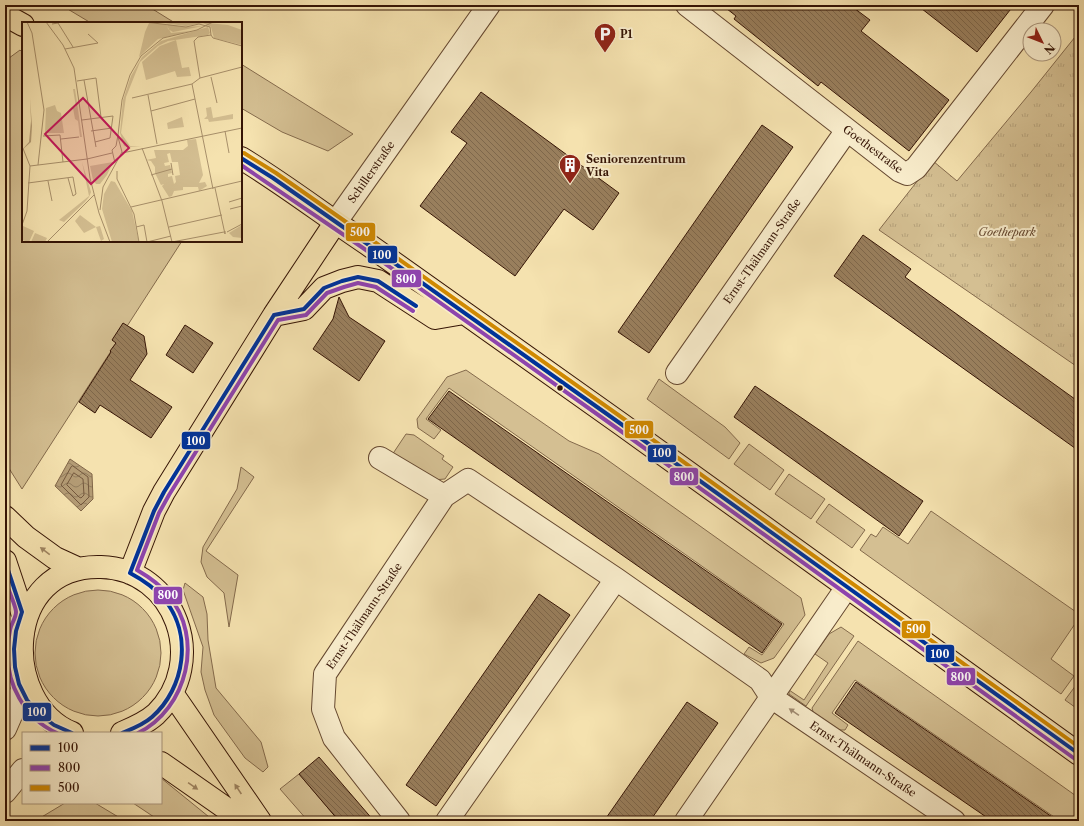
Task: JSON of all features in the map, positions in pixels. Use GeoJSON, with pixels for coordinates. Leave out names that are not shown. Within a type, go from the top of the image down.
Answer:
{"type":"FeatureCollection","features":[{"type":"Feature","properties":{"kind":"main road"},"geometry":{"type":"LineString","coordinates":[[5,15],[22,24]]}},
{"type":"Feature","properties":{"kind":"main road"},"geometry":{"type":"LineString","coordinates":[[242,159],[264,172],[335,223],[366,243],[1079,754]]}},
{"type":"Feature","properties":{"kind":"main road","name":"Schillerstraße"},"geometry":{"type":"LineString","coordinates":[[130,573],[154,511],[164,492],[274,316],[335,223]]}},
{"type":"Feature","properties":{"kind":"main road"},"geometry":{"type":"LineString","coordinates":[[274,316],[304,309],[324,288],[358,277],[378,281],[435,318],[464,313]]}},
{"type":"Feature","properties":{"kind":"main road"},"geometry":{"type":"LineString","coordinates":[[5,517],[26,536],[55,558],[79,569]]}},
{"type":"Feature","properties":{"kind":"main road"},"geometry":{"type":"LineString","coordinates":[[5,561],[22,612]]}},
{"type":"Feature","properties":{"kind":"main road"},"geometry":{"type":"LineString","coordinates":[[62,731],[37,712],[22,690],[13,664],[12,650],[14,636],[22,612],[30,601],[47,584],[68,572],[79,569],[101,567],[112,568],[130,573],[146,582],[156,590],[171,609],[177,621],[180,632],[182,658],[177,682],[172,693],[156,714],[140,725],[124,732]]}},
{"type":"Feature","properties":{"kind":"main road"},"geometry":{"type":"LineString","coordinates":[[172,693],[260,821]]}},
{"type":"Feature","properties":{"kind":"main road"},"geometry":{"type":"LineString","coordinates":[[162,764],[244,821]]}},
{"type":"Feature","properties":{"kind":"street","name":"Schillerstraße"},"geometry":{"type":"LineString","coordinates":[[335,223],[489,5]]}},
{"type":"Feature","properties":{"kind":"street","name":"Goethestraße"},"geometry":{"type":"LineString","coordinates":[[687,5],[900,171],[907,174],[916,168],[1043,5]]}},
{"type":"Feature","properties":{"kind":"street","name":"Ernst-Thälmann-Straße"},"geometry":{"type":"LineString","coordinates":[[677,373],[847,130]]}},
{"type":"Feature","properties":{"kind":"street"},"geometry":{"type":"LineString","coordinates":[[380,458],[444,496]]}},
{"type":"Feature","properties":{"kind":"street","name":"Ernst-Thälmann-Straße"},"geometry":{"type":"LineString","coordinates":[[399,821],[334,738],[323,709],[325,674],[444,496],[468,480],[616,579],[760,680],[771,697],[954,821]]}},
{"type":"Feature","properties":{"kind":"street"},"geometry":{"type":"LineString","coordinates":[[447,821],[616,579]]}},
{"type":"Feature","properties":{"kind":"street"},"geometry":{"type":"LineString","coordinates":[[686,821],[847,587]]}},
{"type":"Feature","properties":{"kind":"street"},"geometry":{"type":"LineString","coordinates":[[5,729],[22,690]]}},
{"type":"Feature","properties":{"kind":"street"},"geometry":{"type":"LineString","coordinates":[[5,792],[22,771]]}},
{"type":"Feature","properties":{"kind":"green space"},"geometry":{"type":"Polygon","coordinates":[[[61,5],[146,5],[173,22],[89,22],[61,5]]]}},
{"type":"Feature","properties":{"kind":"green space","name":"Goethepark"},"geometry":{"type":"Polygon","coordinates":[[[1079,32],[1079,368],[879,230],[933,161],[957,181],[1055,62],[1062,62],[1062,53],[1079,32]]]}},
{"type":"Feature","properties":{"kind":"green space"},"geometry":{"type":"Polygon","coordinates":[[[20,50],[22,52],[22,242],[181,242],[22,489],[5,462],[5,61],[20,50]]]}},
{"type":"Feature","properties":{"kind":"green space"},"geometry":{"type":"Polygon","coordinates":[[[242,65],[353,134],[328,151],[282,132],[242,109],[242,65]]]}},
{"type":"Feature","properties":{"kind":"green space"},"geometry":{"type":"Polygon","coordinates":[[[466,370],[569,441],[599,454],[801,598],[805,615],[774,658],[761,663],[744,654],[749,647],[762,655],[784,624],[449,388],[426,419],[441,430],[434,439],[418,428],[417,419],[447,377],[466,370]]]}},
{"type":"Feature","properties":{"kind":"green space"},"geometry":{"type":"Polygon","coordinates":[[[659,379],[725,427],[740,443],[729,459],[647,399],[659,379]]]}},
{"type":"Feature","properties":{"kind":"green space"},"geometry":{"type":"Polygon","coordinates":[[[406,434],[414,435],[444,456],[442,459],[453,467],[445,479],[433,480],[392,455],[406,434]]]}},
{"type":"Feature","properties":{"kind":"green space"},"geometry":{"type":"Polygon","coordinates":[[[749,444],[784,470],[770,490],[734,464],[749,444]]]}},
{"type":"Feature","properties":{"kind":"green space"},"geometry":{"type":"Polygon","coordinates":[[[241,467],[254,477],[206,551],[238,575],[229,627],[224,593],[207,577],[201,562],[203,547],[237,489],[241,467]]]}},
{"type":"Feature","properties":{"kind":"green space"},"geometry":{"type":"Polygon","coordinates":[[[789,474],[825,499],[811,519],[775,494],[789,474]]]}},
{"type":"Feature","properties":{"kind":"green space"},"geometry":{"type":"Polygon","coordinates":[[[829,504],[865,530],[852,548],[816,522],[829,504]]]}},
{"type":"Feature","properties":{"kind":"green space"},"geometry":{"type":"Polygon","coordinates":[[[931,511],[1079,614],[1079,618],[1051,659],[1074,676],[1061,694],[860,550],[871,534],[876,537],[883,527],[908,544],[931,511]]]}},
{"type":"Feature","properties":{"kind":"green space"},"geometry":{"type":"Polygon","coordinates":[[[185,583],[203,597],[207,614],[208,640],[216,688],[261,742],[268,767],[263,772],[245,758],[214,715],[205,690],[201,672],[203,647],[183,590],[185,583]]]}},
{"type":"Feature","properties":{"kind":"green space"},"geometry":{"type":"Polygon","coordinates":[[[104,590],[128,598],[138,604],[147,613],[156,629],[160,641],[160,665],[156,677],[147,693],[138,702],[122,711],[110,715],[92,716],[68,708],[58,702],[49,693],[40,677],[36,665],[35,647],[43,623],[49,613],[58,604],[74,595],[86,591],[104,590]]]}},
{"type":"Feature","properties":{"kind":"green space"},"geometry":{"type":"Polygon","coordinates":[[[841,627],[854,636],[806,706],[789,694],[789,690],[804,700],[828,663],[815,654],[829,634],[841,627]]]}},
{"type":"Feature","properties":{"kind":"green space"},"geometry":{"type":"Polygon","coordinates":[[[858,641],[1079,798],[1079,821],[1060,821],[855,680],[832,713],[848,725],[845,730],[839,730],[814,715],[812,708],[858,641]]]}},
{"type":"Feature","properties":{"kind":"green space"},"geometry":{"type":"Polygon","coordinates":[[[1079,681],[1079,710],[1065,700],[1079,681]]]}},
{"type":"Feature","properties":{"kind":"green space"},"geometry":{"type":"Polygon","coordinates":[[[299,774],[339,821],[308,821],[280,789],[299,774]]]}},
{"type":"Feature","properties":{"kind":"green space"},"geometry":{"type":"Polygon","coordinates":[[[162,779],[214,821],[160,821],[134,804],[162,804],[162,779]]]}},
{"type":"Feature","properties":{"kind":"green space"},"geometry":{"type":"Polygon","coordinates":[[[63,804],[97,804],[125,821],[35,821],[63,804]]]}},
{"type":"Feature","properties":{"kind":"water"},"geometry":{"type":"Polygon","coordinates":[[[70,459],[92,474],[93,499],[81,511],[55,486],[70,459]]]}},
{"type":"Feature","properties":{"kind":"building"},"geometry":{"type":"Polygon","coordinates":[[[722,5],[850,5],[870,20],[861,31],[949,100],[909,151],[821,82],[818,86],[734,19],[736,16],[722,5]]]}},
{"type":"Feature","properties":{"kind":"building"},"geometry":{"type":"Polygon","coordinates":[[[917,5],[1014,5],[977,52],[917,5]]]}},
{"type":"Feature","properties":{"kind":"building","name":"Seniorenzentrum Vita"},"geometry":{"type":"Polygon","coordinates":[[[481,92],[619,193],[593,230],[564,209],[515,276],[420,206],[467,143],[451,132],[481,92]]]}},
{"type":"Feature","properties":{"kind":"building"},"geometry":{"type":"Polygon","coordinates":[[[762,125],[793,147],[649,353],[618,332],[762,125]]]}},
{"type":"Feature","properties":{"kind":"building"},"geometry":{"type":"Polygon","coordinates":[[[863,235],[911,269],[905,277],[1079,402],[1079,451],[834,276],[863,235]]]}},
{"type":"Feature","properties":{"kind":"building"},"geometry":{"type":"Polygon","coordinates":[[[339,297],[349,317],[385,341],[359,381],[313,349],[333,319],[339,297]]]}},
{"type":"Feature","properties":{"kind":"building"},"geometry":{"type":"Polygon","coordinates":[[[123,323],[144,336],[147,354],[130,380],[172,407],[151,438],[100,405],[95,413],[79,402],[111,352],[110,351],[116,343],[112,340],[123,323]]]}},
{"type":"Feature","properties":{"kind":"building"},"geometry":{"type":"Polygon","coordinates":[[[185,325],[213,343],[193,373],[166,355],[185,325]]]}},
{"type":"Feature","properties":{"kind":"building"},"geometry":{"type":"Polygon","coordinates":[[[755,386],[923,501],[899,536],[734,417],[755,386]]]}},
{"type":"Feature","properties":{"kind":"building"},"geometry":{"type":"Polygon","coordinates":[[[449,391],[782,624],[762,653],[428,419],[449,391]]]}},
{"type":"Feature","properties":{"kind":"building"},"geometry":{"type":"Polygon","coordinates":[[[539,594],[570,615],[436,806],[406,785],[539,594]]]}},
{"type":"Feature","properties":{"kind":"building"},"geometry":{"type":"Polygon","coordinates":[[[856,682],[1058,821],[992,821],[896,755],[835,713],[856,682]]]}},
{"type":"Feature","properties":{"kind":"building"},"geometry":{"type":"Polygon","coordinates":[[[687,702],[718,723],[650,821],[604,821],[687,702]]]}},
{"type":"Feature","properties":{"kind":"building"},"geometry":{"type":"Polygon","coordinates":[[[319,757],[374,821],[339,821],[299,774],[319,757]]]}},
{"type":"Feature","properties":{"kind":"transit line","name":"500"},"geometry":{"type":"LineString","coordinates":[[244,153],[276,173],[369,238],[624,419],[1079,747]]}},
{"type":"Feature","properties":{"kind":"transit line","name":"100"},"geometry":{"type":"LineString","coordinates":[[242,159],[273,178],[366,243],[621,424],[1079,754]]}},
{"type":"Feature","properties":{"kind":"transit line","name":"800"},"geometry":{"type":"LineString","coordinates":[[242,166],[363,248],[618,429],[1075,759]]}},
{"type":"Feature","properties":{"kind":"transit line","name":"100"},"geometry":{"type":"LineString","coordinates":[[274,315],[304,309],[324,288],[358,277],[378,281],[416,306]]}},
{"type":"Feature","properties":{"kind":"transit line","name":"800"},"geometry":{"type":"LineString","coordinates":[[140,732],[155,722],[169,707],[179,690],[185,671],[188,651],[186,631],[179,612],[161,587],[137,570],[159,513],[169,495],[278,320],[306,315],[327,293],[358,283],[376,287],[413,311]]}},
{"type":"Feature","properties":{"kind":"transit line","name":"100"},"geometry":{"type":"LineString","coordinates":[[130,573],[154,511],[164,492],[274,315]]}},
{"type":"Feature","properties":{"kind":"transit line","name":"100"},"geometry":{"type":"LineString","coordinates":[[5,561],[22,612],[16,631],[14,649],[15,667],[19,684],[27,700],[39,714],[54,725],[70,732]]}},
{"type":"Feature","properties":{"kind":"transit line","name":"100"},"geometry":{"type":"LineString","coordinates":[[124,732],[145,722],[163,705],[172,691],[178,676],[182,644],[179,628],[173,613],[164,599],[144,581],[130,573]]}},
{"type":"Feature","properties":{"kind":"transit line","name":"800"},"geometry":{"type":"LineString","coordinates":[[5,580],[15,605],[16,612],[10,630],[8,646],[8,661],[14,687],[19,698],[35,719],[55,732]]}},
{"type":"Feature","properties":{"kind":"place","name":"P1"},"geometry":{"type":"Point","coordinates":[605,54]}},
{"type":"Feature","properties":{"kind":"place","name":"Seniorenzentrum Vita"},"geometry":{"type":"Point","coordinates":[570,184]}}]}
